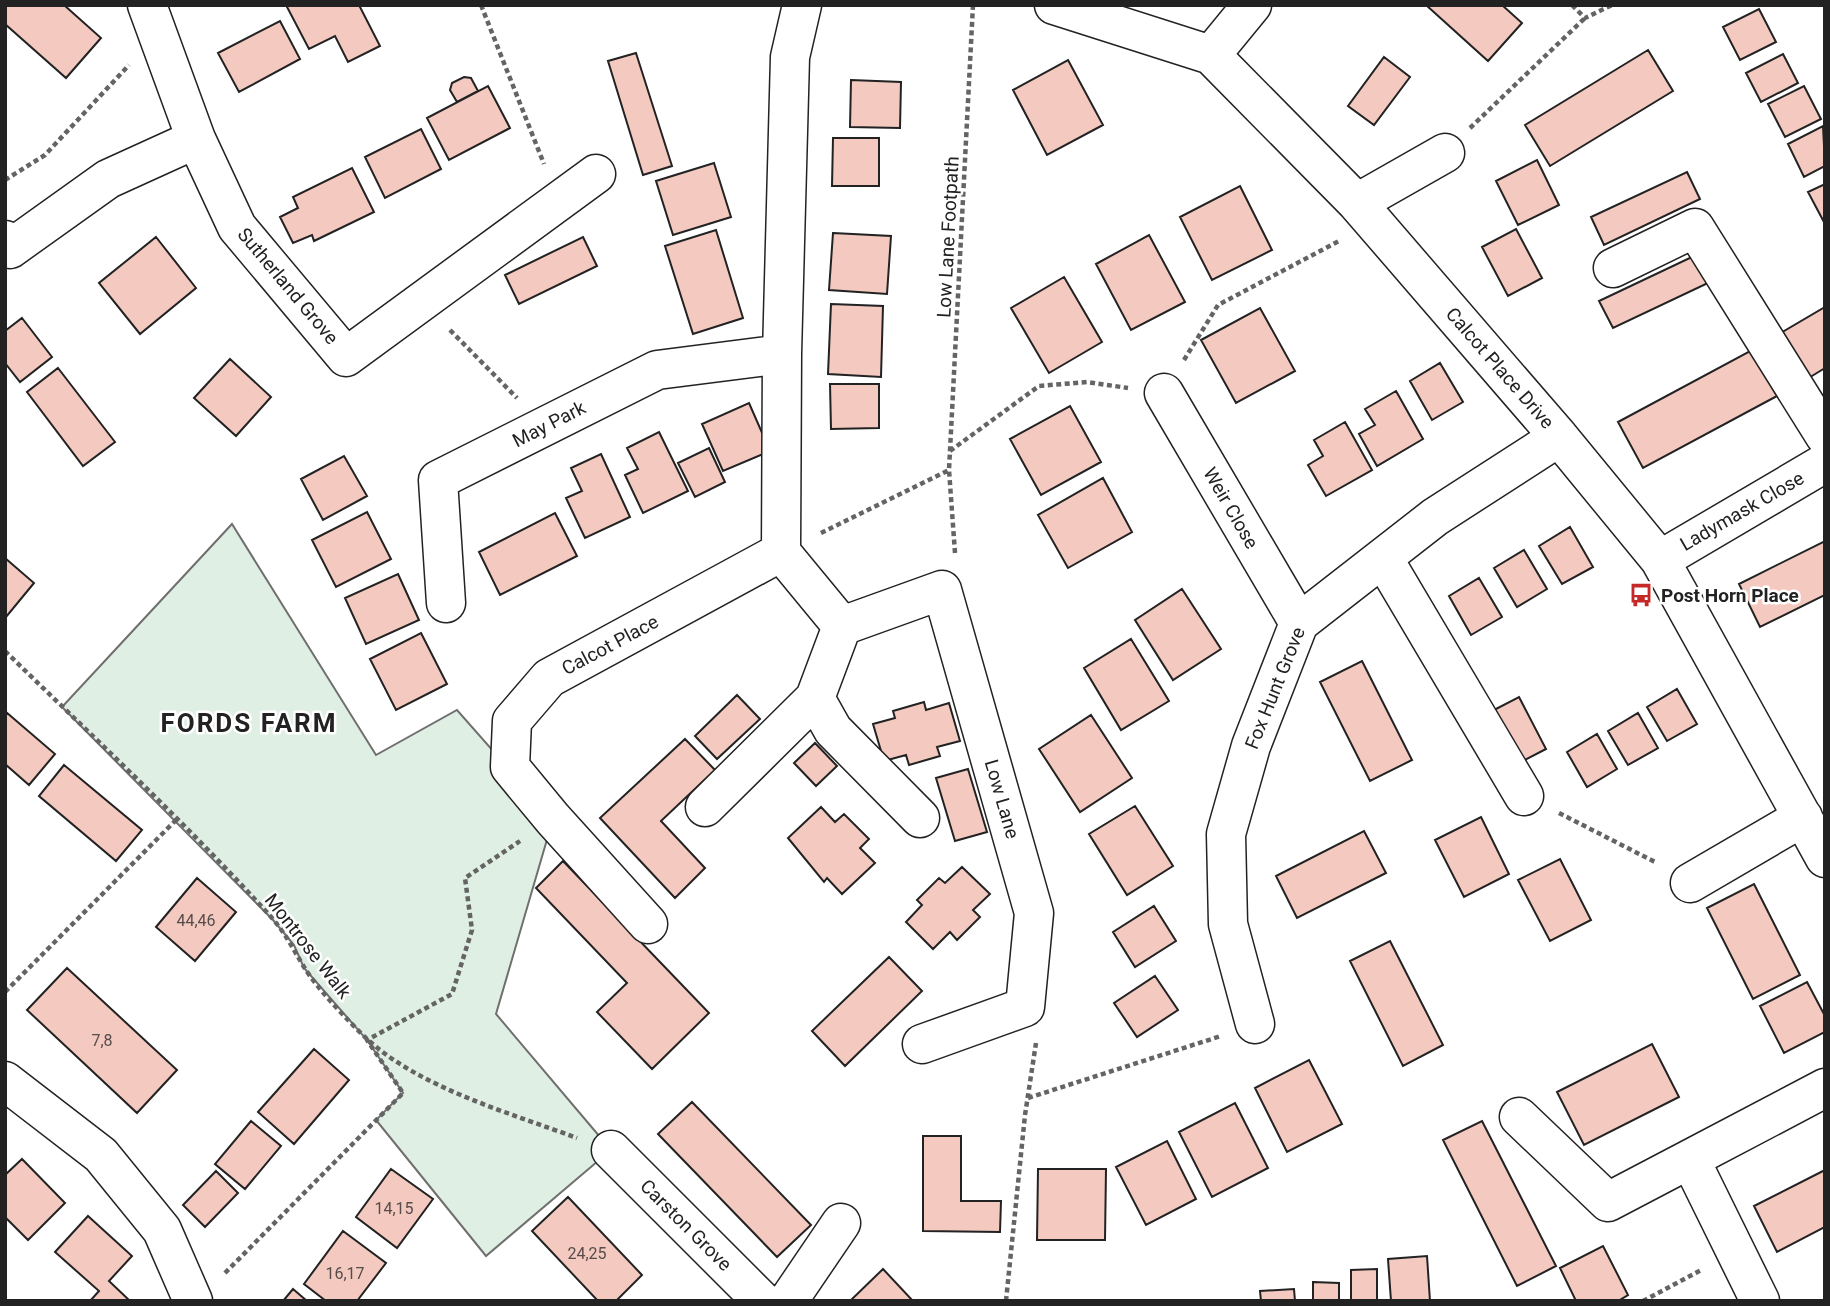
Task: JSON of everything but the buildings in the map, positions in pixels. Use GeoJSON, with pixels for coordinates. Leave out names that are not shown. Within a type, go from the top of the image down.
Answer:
{"type":"FeatureCollection","features":[{"type":"Feature","properties":{"kind":"street"},"geometry":{"type":"LineString","coordinates":[[705,807],[814,698],[842,626],[781,552],[782,354],[790,57],[802,5]]}},
{"type":"Feature","properties":{"kind":"street","name":"Calcot Place Drive"},"geometry":{"type":"LineString","coordinates":[[1054,5],[1211,55],[1365,213],[1559,437],[1660,559],[1825,858]]}},
{"type":"Feature","properties":{"kind":"street"},"geometry":{"type":"LineString","coordinates":[[1211,55],[1252,5]]}},
{"type":"Feature","properties":{"kind":"street","name":"Sutherland Grove"},"geometry":{"type":"LineString","coordinates":[[153,19],[196,139],[237,227],[346,357],[596,174]]}},
{"type":"Feature","properties":{"kind":"street"},"geometry":{"type":"LineString","coordinates":[[7,247],[108,179],[196,139]]}},
{"type":"Feature","properties":{"kind":"street"},"geometry":{"type":"LineString","coordinates":[[1365,213],[1445,153]]}},
{"type":"Feature","properties":{"kind":"street"},"geometry":{"type":"LineString","coordinates":[[1613,268],[1695,228],[1825,436]]}},
{"type":"Feature","properties":{"kind":"street","name":"May Park"},"geometry":{"type":"LineString","coordinates":[[446,603],[438,480],[657,370],[782,354]]}},
{"type":"Feature","properties":{"kind":"street","name":"Weir Close"},"geometry":{"type":"LineString","coordinates":[[1164,393],[1298,622]]}},
{"type":"Feature","properties":{"kind":"street","name":"Fox Hunt Grove"},"geometry":{"type":"LineString","coordinates":[[1255,1024],[1228,925],[1226,834],[1251,746],[1298,622],[1435,517],[1559,437]]}},
{"type":"Feature","properties":{"kind":"street","name":"Ladymask Close"},"geometry":{"type":"LineString","coordinates":[[1660,559],[1825,463]]}},
{"type":"Feature","properties":{"kind":"street","name":"Calcot Place"},"geometry":{"type":"LineString","coordinates":[[648,924],[510,767],[512,721],[549,678],[781,552]]}},
{"type":"Feature","properties":{"kind":"street"},"geometry":{"type":"LineString","coordinates":[[1383,558],[1524,796]]}},
{"type":"Feature","properties":{"kind":"street","name":"Low Lane"},"geometry":{"type":"LineString","coordinates":[[842,626],[942,590],[1034,913],[1025,1007],[922,1044]]}},
{"type":"Feature","properties":{"kind":"street"},"geometry":{"type":"LineString","coordinates":[[814,698],[833,730],[920,818]]}},
{"type":"Feature","properties":{"kind":"street"},"geometry":{"type":"LineString","coordinates":[[1690,883],[1803,817]]}},
{"type":"Feature","properties":{"kind":"street"},"geometry":{"type":"LineString","coordinates":[[5,1081],[101,1155],[162,1230],[205,1291]]}},
{"type":"Feature","properties":{"kind":"street"},"geometry":{"type":"LineString","coordinates":[[1520,1117],[1608,1202],[1825,1088]]}},
{"type":"Feature","properties":{"kind":"street","name":"Carston Grove"},"geometry":{"type":"LineString","coordinates":[[611,1150],[762,1301]]}},
{"type":"Feature","properties":{"kind":"street"},"geometry":{"type":"LineString","coordinates":[[1690,1159],[1760,1301]]}},
{"type":"Feature","properties":{"kind":"street"},"geometry":{"type":"LineString","coordinates":[[788,1301],[841,1223]]}},
{"type":"Feature","properties":{"kind":"path"},"geometry":{"type":"LineString","coordinates":[[481,5],[559,201]]}},
{"type":"Feature","properties":{"kind":"path","name":"Low Lane Footpath"},"geometry":{"type":"LineString","coordinates":[[781,552],[949,470],[973,5]]}},
{"type":"Feature","properties":{"kind":"path"},"geometry":{"type":"LineString","coordinates":[[1572,5],[1585,18]]}},
{"type":"Feature","properties":{"kind":"path"},"geometry":{"type":"LineString","coordinates":[[1445,153],[1585,18],[1612,5]]}},
{"type":"Feature","properties":{"kind":"path"},"geometry":{"type":"LineString","coordinates":[[5,180],[45,155],[153,19]]}},
{"type":"Feature","properties":{"kind":"path"},"geometry":{"type":"LineString","coordinates":[[950,451],[1039,386],[1087,382],[1164,393],[1218,305],[1365,213]]}},
{"type":"Feature","properties":{"kind":"path"},"geometry":{"type":"LineString","coordinates":[[387,327],[452,330],[544,427]]}},
{"type":"Feature","properties":{"kind":"path","name":"Montrose Walk"},"geometry":{"type":"LineString","coordinates":[[5,651],[273,920],[294,945],[304,968],[368,1040],[429,1079],[484,1104],[611,1150]]}},
{"type":"Feature","properties":{"kind":"path"},"geometry":{"type":"LineString","coordinates":[[1524,796],[1635,850],[1690,883]]}},
{"type":"Feature","properties":{"kind":"path"},"geometry":{"type":"LineString","coordinates":[[205,1291],[403,1093],[368,1040],[452,994],[472,930],[465,878],[553,819]]}},
{"type":"Feature","properties":{"kind":"path"},"geometry":{"type":"LineString","coordinates":[[5,992],[176,820]]}},
{"type":"Feature","properties":{"kind":"path"},"geometry":{"type":"LineString","coordinates":[[1028,1098],[1255,1024]]}},
{"type":"Feature","properties":{"kind":"path"},"geometry":{"type":"LineString","coordinates":[[1643,1301],[1734,1252]]}},
{"type":"Feature","properties":{"kind":"green space"},"geometry":{"type":"Polygon","coordinates":[[[232,524],[376,755],[457,710],[553,819],[496,1014],[611,1150],[486,1256],[376,1120],[403,1093],[367,1040],[304,968],[294,945],[273,920],[62,707],[232,524]]]}},
{"type":"Feature","properties":{"kind":"place","name":"Post Horn Place"},"geometry":{"type":"Point","coordinates":[1641,595]}},
{"type":"Feature","properties":{"kind":"district","name":"FORDS FARM"},"geometry":{"type":"Point","coordinates":[249,723]}}]}
